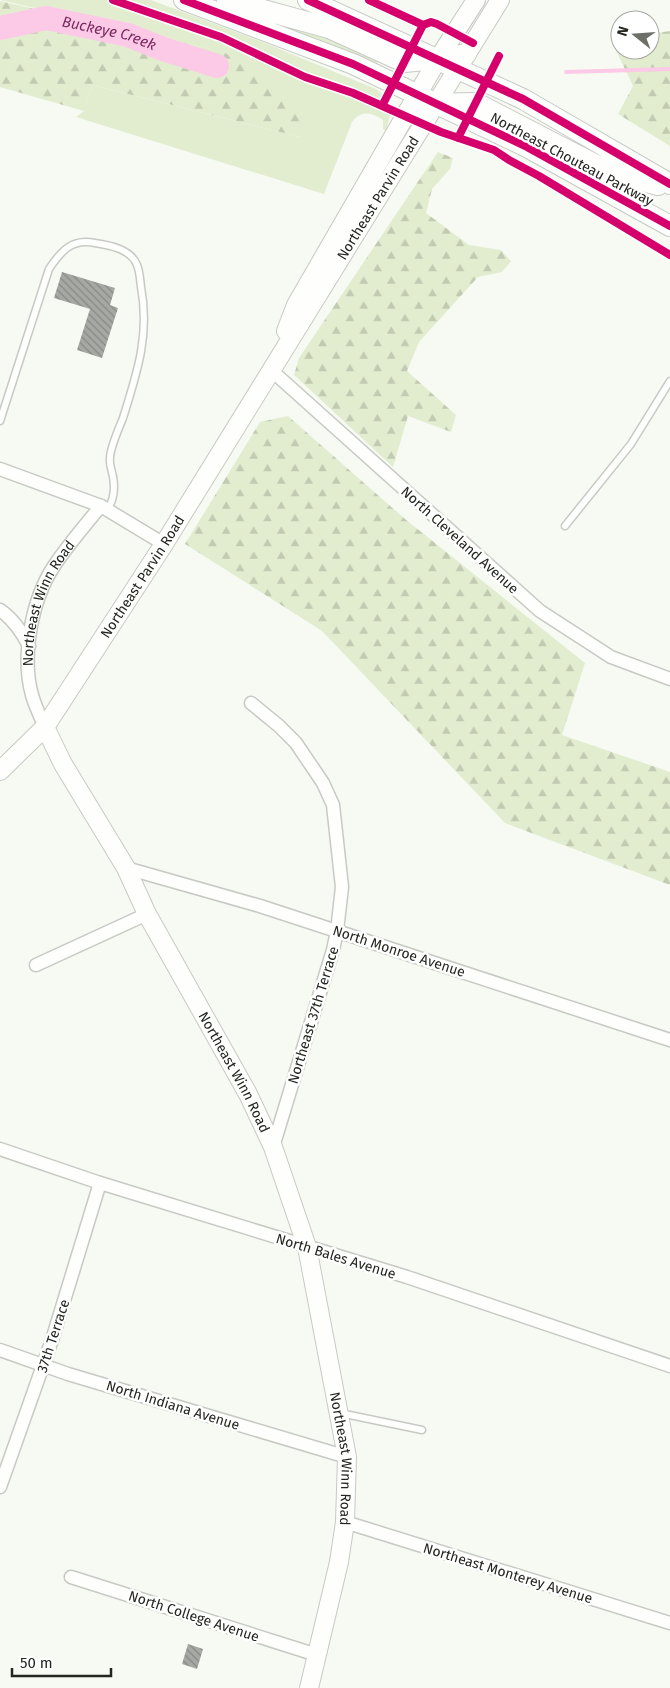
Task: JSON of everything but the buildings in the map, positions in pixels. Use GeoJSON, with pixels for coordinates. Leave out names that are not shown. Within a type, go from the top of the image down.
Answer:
{"type":"FeatureCollection","features":[{"type":"Feature","properties":{"kind":"main road","name":"Northeast Chouteau Parkway"},"geometry":{"type":"LineString","coordinates":[[184,0],[353,64],[421,103],[528,147],[670,226]]}},
{"type":"Feature","properties":{"kind":"main road"},"geometry":{"type":"LineString","coordinates":[[227,0],[329,28],[404,62],[438,59]]}},
{"type":"Feature","properties":{"kind":"main road","name":"Northeast Chouteau Parkway"},"geometry":{"type":"LineString","coordinates":[[308,0],[438,59],[462,61],[523,99],[670,184]]}},
{"type":"Feature","properties":{"kind":"main road","name":"Northeast Parvin Road"},"geometry":{"type":"LineString","coordinates":[[0,772],[44,727],[164,544],[271,370],[421,103],[438,59],[476,0]]}},
{"type":"Feature","properties":{"kind":"main road","name":"Northeast Parvin Road"},"geometry":{"type":"LineString","coordinates":[[271,370],[296,305],[421,103],[462,61],[500,0]]}},
{"type":"Feature","properties":{"kind":"main road"},"geometry":{"type":"LineString","coordinates":[[421,103],[476,103],[592,163],[624,176],[670,188]]}},
{"type":"Feature","properties":{"kind":"main road","name":"Northeast Winn Road"},"geometry":{"type":"LineString","coordinates":[[44,727],[63,764],[126,868],[147,914],[248,1094],[273,1147],[307,1247],[347,1458],[345,1522],[339,1562],[309,1688]]}},
{"type":"Feature","properties":{"kind":"street","name":"North Cleveland Avenue"},"geometry":{"type":"LineString","coordinates":[[271,370],[540,611],[611,657],[670,679]]}},
{"type":"Feature","properties":{"kind":"street"},"geometry":{"type":"LineString","coordinates":[[0,469],[104,508],[164,544]]}},
{"type":"Feature","properties":{"kind":"street","name":"Northeast Winn Road"},"geometry":{"type":"LineString","coordinates":[[44,727],[32,695],[28,664],[28,646],[34,615],[42,590],[53,567],[71,542],[104,508]]}},
{"type":"Feature","properties":{"kind":"street"},"geometry":{"type":"LineString","coordinates":[[0,610],[20,630],[28,646]]}},
{"type":"Feature","properties":{"kind":"street","name":"Northeast 37th Terrace"},"geometry":{"type":"LineString","coordinates":[[251,703],[296,743],[323,783],[333,805],[342,888],[338,931],[273,1147]]}},
{"type":"Feature","properties":{"kind":"street","name":"North Monroe Avenue"},"geometry":{"type":"LineString","coordinates":[[126,868],[260,906],[670,1040]]}},
{"type":"Feature","properties":{"kind":"street"},"geometry":{"type":"LineString","coordinates":[[36,965],[147,914]]}},
{"type":"Feature","properties":{"kind":"street","name":"North Bales Avenue"},"geometry":{"type":"LineString","coordinates":[[0,1149],[100,1183],[416,1280],[670,1366]]}},
{"type":"Feature","properties":{"kind":"street","name":"37th Terrace"},"geometry":{"type":"LineString","coordinates":[[0,1487],[43,1365],[100,1183]]}},
{"type":"Feature","properties":{"kind":"street","name":"North Indiana Avenue"},"geometry":{"type":"LineString","coordinates":[[0,1350],[43,1365],[347,1458]]}},
{"type":"Feature","properties":{"kind":"street","name":"Northeast Monterey Avenue"},"geometry":{"type":"LineString","coordinates":[[345,1522],[670,1623]]}},
{"type":"Feature","properties":{"kind":"street","name":"North College Avenue"},"geometry":{"type":"LineString","coordinates":[[72,1577],[316,1656]]}},
{"type":"Feature","properties":{"kind":"lane"},"geometry":{"type":"LineString","coordinates":[[0,421],[49,269],[58,255],[66,248],[90,242],[113,246],[125,252],[137,263],[145,328],[137,374],[110,458],[114,480],[112,505],[104,508]]}},
{"type":"Feature","properties":{"kind":"lane"},"geometry":{"type":"LineString","coordinates":[[565,526],[631,444],[670,381]]}},
{"type":"Feature","properties":{"kind":"lane"},"geometry":{"type":"LineString","coordinates":[[338,1412],[422,1430]]}},
{"type":"Feature","properties":{"kind":"green space"},"geometry":{"type":"Polygon","coordinates":[[[0,0],[151,0],[265,43],[376,89],[384,95],[377,109],[390,115],[386,131],[383,129],[383,120],[374,115],[363,114],[355,118],[324,194],[76,117],[84,111],[92,85],[300,137],[223,52],[0,0]]]}},
{"type":"Feature","properties":{"kind":"green space"},"geometry":{"type":"Polygon","coordinates":[[[0,1],[224,52],[314,117],[300,137],[92,85],[84,111],[0,87],[0,1]]]}},
{"type":"Feature","properties":{"kind":"green space"},"geometry":{"type":"Polygon","coordinates":[[[291,26],[329,36],[377,57],[378,67],[291,30],[291,26]]]}},
{"type":"Feature","properties":{"kind":"green space"},"geometry":{"type":"Polygon","coordinates":[[[670,31],[670,146],[618,114],[633,86],[621,60],[660,60],[660,32],[670,31]]]}},
{"type":"Feature","properties":{"kind":"green space"},"geometry":{"type":"Polygon","coordinates":[[[438,152],[453,158],[450,169],[432,189],[426,213],[469,245],[501,250],[511,261],[502,272],[478,277],[419,342],[407,371],[456,415],[451,432],[408,416],[393,467],[294,375],[299,358],[438,152]]]}},
{"type":"Feature","properties":{"kind":"green space"},"geometry":{"type":"Polygon","coordinates":[[[288,416],[405,519],[585,663],[562,735],[670,772],[670,885],[505,823],[322,631],[185,544],[260,422],[288,416]]]}},
{"type":"Feature","properties":{"kind":"waterway","name":"Buckeye Creek"},"geometry":{"type":"LineString","coordinates":[[0,28],[46,18],[128,35],[163,49],[217,66]]}},
{"type":"Feature","properties":{"kind":"waterway","name":"Buckeye Creek"},"geometry":{"type":"LineString","coordinates":[[566,72],[670,69]]}},
{"type":"Feature","properties":{"kind":"cycle path"},"geometry":{"type":"LineString","coordinates":[[113,0],[221,37],[305,77],[353,93],[441,132],[494,150],[670,255]]}},
{"type":"Feature","properties":{"kind":"cycle path"},"geometry":{"type":"LineString","coordinates":[[184,0],[353,64],[527,147],[670,226]]}},
{"type":"Feature","properties":{"kind":"cycle path"},"geometry":{"type":"LineString","coordinates":[[308,0],[523,99],[670,184]]}},
{"type":"Feature","properties":{"kind":"cycle path"},"geometry":{"type":"LineString","coordinates":[[369,0],[423,25],[431,22],[437,24],[473,43]]}},
{"type":"Feature","properties":{"kind":"cycle path"},"geometry":{"type":"LineString","coordinates":[[382,106],[423,25]]}},
{"type":"Feature","properties":{"kind":"cycle path"},"geometry":{"type":"LineString","coordinates":[[458,138],[499,56]]}}]}
